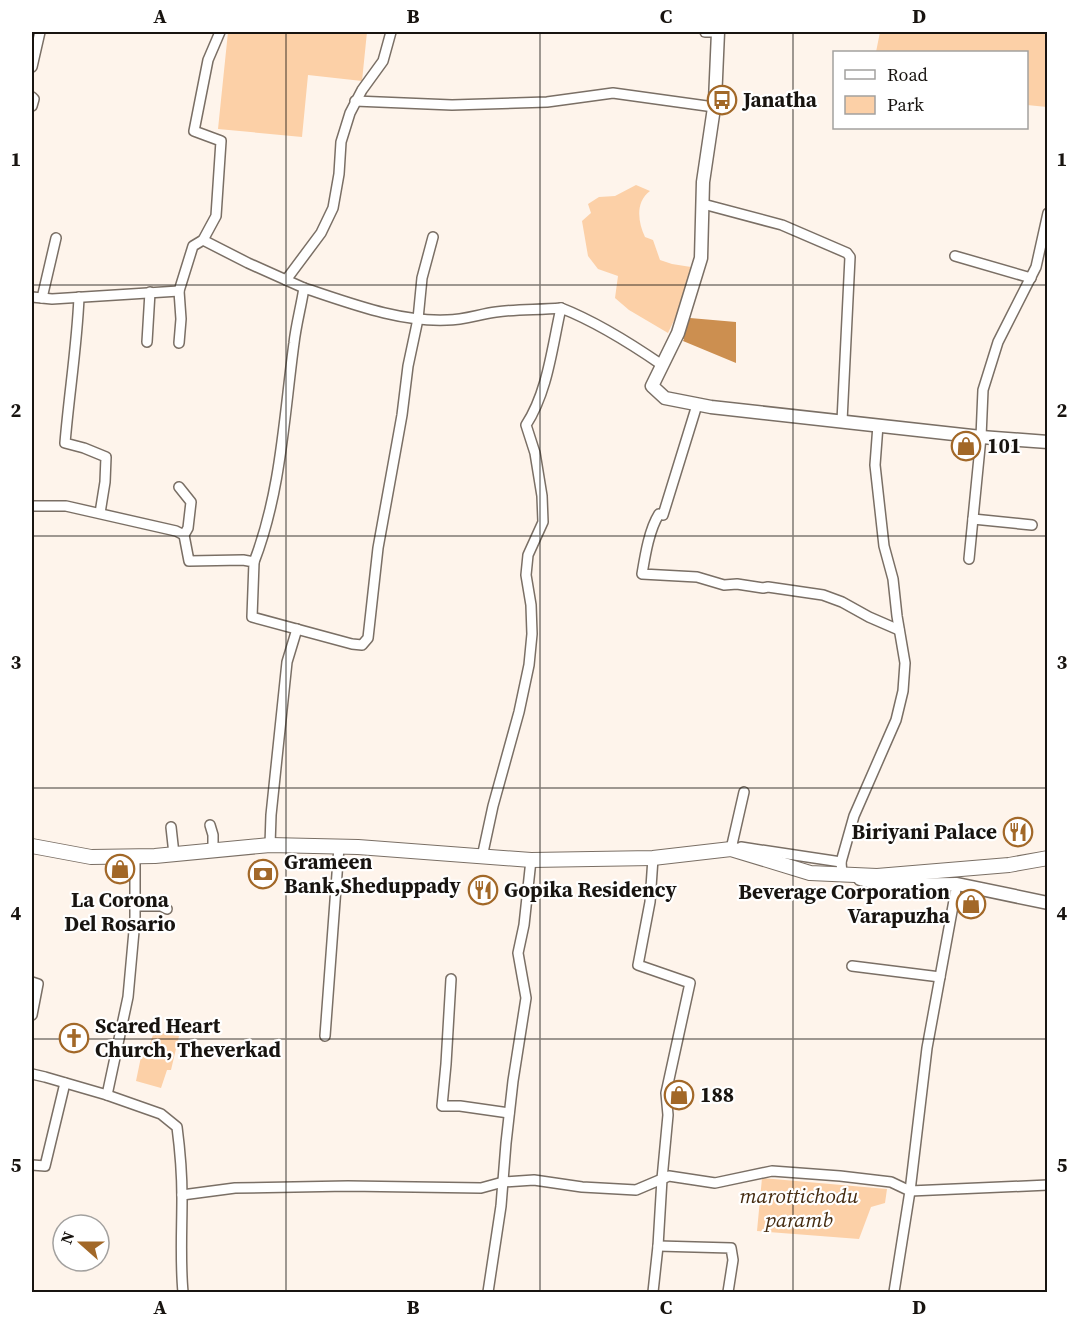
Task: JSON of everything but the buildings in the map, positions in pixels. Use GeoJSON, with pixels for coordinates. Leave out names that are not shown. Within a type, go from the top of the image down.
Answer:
{"type":"FeatureCollection","features":[{"type":"Feature","properties":{"kind":"highway"},"geometry":{"type":"LineString","coordinates":[[32,846],[91,857],[174,854],[270,845],[339,847],[531,860],[653,858],[731,849],[810,873],[841,868],[877,876],[1009,865],[1047,858]]}},
{"type":"Feature","properties":{"kind":"main road"},"geometry":{"type":"LineString","coordinates":[[718,32],[714,106],[703,182],[701,258],[678,333],[652,386],[665,398],[697,405],[981,437],[1047,442]]}},
{"type":"Feature","properties":{"kind":"main road"},"geometry":{"type":"LineString","coordinates":[[841,868],[884,885],[957,884],[1047,903]]}},
{"type":"Feature","properties":{"kind":"street"},"geometry":{"type":"LineString","coordinates":[[32,67],[40,32]]}},
{"type":"Feature","properties":{"kind":"street"},"geometry":{"type":"LineString","coordinates":[[179,343],[181,319],[179,291],[193,246],[203,240],[216,216],[221,141],[194,131],[208,60],[220,32]]}},
{"type":"Feature","properties":{"kind":"street"},"geometry":{"type":"LineString","coordinates":[[286,280],[321,233],[333,208],[339,174],[341,142],[350,113],[362,90],[384,61],[391,32]]}},
{"type":"Feature","properties":{"kind":"street"},"geometry":{"type":"LineString","coordinates":[[705,32],[718,32]]}},
{"type":"Feature","properties":{"kind":"street"},"geometry":{"type":"LineString","coordinates":[[356,101],[453,105],[547,102],[613,93],[714,106]]}},
{"type":"Feature","properties":{"kind":"street"},"geometry":{"type":"LineString","coordinates":[[32,97],[34,99],[32,106]]}},
{"type":"Feature","properties":{"kind":"street"},"geometry":{"type":"LineString","coordinates":[[703,204],[782,225],[847,253],[850,257],[842,421]]}},
{"type":"Feature","properties":{"kind":"street"},"geometry":{"type":"LineString","coordinates":[[969,559],[981,437],[983,390],[998,342],[1036,267],[1047,213]]}},
{"type":"Feature","properties":{"kind":"street"},"geometry":{"type":"LineString","coordinates":[[304,288],[294,342],[278,476],[264,537],[254,562],[252,618],[362,645],[368,638],[378,548],[418,319],[422,278],[433,237]]}},
{"type":"Feature","properties":{"kind":"street"},"geometry":{"type":"LineString","coordinates":[[56,238],[37,297],[52,299],[179,291]]}},
{"type":"Feature","properties":{"kind":"street"},"geometry":{"type":"LineString","coordinates":[[203,240],[304,288],[358,306],[418,319],[447,320],[496,312],[561,308],[634,345],[662,365]]}},
{"type":"Feature","properties":{"kind":"street"},"geometry":{"type":"LineString","coordinates":[[955,256],[1031,278]]}},
{"type":"Feature","properties":{"kind":"street"},"geometry":{"type":"LineString","coordinates":[[147,342],[150,292]]}},
{"type":"Feature","properties":{"kind":"street"},"geometry":{"type":"LineString","coordinates":[[79,297],[65,443],[106,457],[105,482],[99,513]]}},
{"type":"Feature","properties":{"kind":"street"},"geometry":{"type":"LineString","coordinates":[[482,857],[529,665],[532,634],[531,605],[526,575],[528,555],[543,522],[542,496],[535,453],[526,426],[535,412],[546,379],[561,308]]}},
{"type":"Feature","properties":{"kind":"street"},"geometry":{"type":"LineString","coordinates":[[697,405],[663,515],[659,514],[649,540],[642,574],[697,577],[724,585],[768,587],[824,595],[899,630]]}},
{"type":"Feature","properties":{"kind":"street"},"geometry":{"type":"LineString","coordinates":[[841,868],[854,816],[896,720],[903,691],[905,663],[893,579],[884,546],[875,465],[878,425]]}},
{"type":"Feature","properties":{"kind":"street"},"geometry":{"type":"LineString","coordinates":[[179,487],[191,502],[188,528],[184,535],[189,561],[243,560],[254,562]]}},
{"type":"Feature","properties":{"kind":"street"},"geometry":{"type":"LineString","coordinates":[[32,506],[66,506],[176,531],[184,535]]}},
{"type":"Feature","properties":{"kind":"street"},"geometry":{"type":"LineString","coordinates":[[973,519],[1032,525]]}},
{"type":"Feature","properties":{"kind":"street"},"geometry":{"type":"LineString","coordinates":[[270,845],[287,662],[297,629]]}},
{"type":"Feature","properties":{"kind":"street"},"geometry":{"type":"LineString","coordinates":[[731,849],[744,792]]}},
{"type":"Feature","properties":{"kind":"street"},"geometry":{"type":"LineString","coordinates":[[210,825],[213,850]]}},
{"type":"Feature","properties":{"kind":"street"},"geometry":{"type":"LineString","coordinates":[[171,826],[174,854]]}},
{"type":"Feature","properties":{"kind":"street"},"geometry":{"type":"LineString","coordinates":[[325,1036],[339,847]]}},
{"type":"Feature","properties":{"kind":"street"},"geometry":{"type":"LineString","coordinates":[[106,1095],[128,997],[135,906],[135,856]]}},
{"type":"Feature","properties":{"kind":"street"},"geometry":{"type":"LineString","coordinates":[[653,858],[650,902],[638,965],[690,982],[666,1093],[668,1115],[653,1293]]}},
{"type":"Feature","properties":{"kind":"street"},"geometry":{"type":"LineString","coordinates":[[488,1293],[496,1245],[509,1113],[526,998],[518,953],[524,925],[531,860]]}},
{"type":"Feature","properties":{"kind":"street"},"geometry":{"type":"LineString","coordinates":[[894,1293],[910,1191],[927,1048],[957,884]]}},
{"type":"Feature","properties":{"kind":"street"},"geometry":{"type":"LineString","coordinates":[[135,906],[161,906],[167,909]]}},
{"type":"Feature","properties":{"kind":"street"},"geometry":{"type":"LineString","coordinates":[[852,966],[940,977]]}},
{"type":"Feature","properties":{"kind":"street"},"geometry":{"type":"LineString","coordinates":[[451,979],[442,1106],[460,1106],[509,1113]]}},
{"type":"Feature","properties":{"kind":"street"},"geometry":{"type":"LineString","coordinates":[[32,982],[38,984],[32,1015]]}},
{"type":"Feature","properties":{"kind":"street"},"geometry":{"type":"LineString","coordinates":[[32,1074],[106,1095],[161,1114],[177,1127],[182,1195],[181,1274],[183,1293]]}},
{"type":"Feature","properties":{"kind":"street"},"geometry":{"type":"LineString","coordinates":[[32,1165],[45,1166],[65,1083]]}},
{"type":"Feature","properties":{"kind":"street"},"geometry":{"type":"LineString","coordinates":[[182,1195],[235,1188],[269,1187],[482,1188],[503,1182],[534,1180],[582,1187],[636,1190],[669,1176],[715,1183],[772,1171],[891,1182],[910,1191],[1047,1185]]}},
{"type":"Feature","properties":{"kind":"street"},"geometry":{"type":"LineString","coordinates":[[658,1246],[731,1248],[733,1260],[728,1293]]}},
{"type":"Feature","properties":{"kind":"green space"},"geometry":{"type":"Polygon","coordinates":[[[228,32],[367,32],[362,81],[308,75],[302,137],[218,129],[228,32]]]}},
{"type":"Feature","properties":{"kind":"green space"},"geometry":{"type":"Polygon","coordinates":[[[880,32],[1047,32],[1047,107],[1028,105],[1028,51],[876,51],[880,32]]]}},
{"type":"Feature","properties":{"kind":"green space"},"geometry":{"type":"Polygon","coordinates":[[[636,185],[650,191],[642,201],[639,213],[645,237],[653,240],[660,260],[691,267],[678,312],[668,333],[629,310],[615,298],[618,276],[598,269],[588,256],[582,221],[591,213],[588,204],[599,197],[615,196],[636,185]]]}},
{"type":"Feature","properties":{"kind":"green space"},"geometry":{"type":"Polygon","coordinates":[[[154,1032],[179,1036],[171,1070],[167,1070],[161,1088],[136,1081],[142,1052],[148,1049],[154,1032]]]}},
{"type":"Feature","properties":{"kind":"green space","name":"marottichodu paramb"},"geometry":{"type":"Polygon","coordinates":[[[762,1178],[887,1189],[885,1203],[871,1207],[859,1239],[757,1231],[762,1178]]]}},
{"type":"Feature","properties":{"kind":"shaded area"},"geometry":{"type":"Polygon","coordinates":[[[690,318],[736,322],[736,363],[683,341],[684,339],[681,338],[690,318]]]}},
{"type":"Feature","properties":{"kind":"place","name":"Janatha"},"geometry":{"type":"Point","coordinates":[722,100]}},
{"type":"Feature","properties":{"kind":"place","name":"101"},"geometry":{"type":"Point","coordinates":[966,446]}},
{"type":"Feature","properties":{"kind":"place","name":"Biriyani Palace"},"geometry":{"type":"Point","coordinates":[1018,832]}},
{"type":"Feature","properties":{"kind":"place","name":"La Corona Del Rosario"},"geometry":{"type":"Point","coordinates":[120,869]}},
{"type":"Feature","properties":{"kind":"place","name":"Grameen Bank,Sheduppady"},"geometry":{"type":"Point","coordinates":[263,874]}},
{"type":"Feature","properties":{"kind":"place","name":"Gopika Residency"},"geometry":{"type":"Point","coordinates":[483,890]}},
{"type":"Feature","properties":{"kind":"place","name":"Beverage Corporation Varapuzha"},"geometry":{"type":"Point","coordinates":[971,904]}},
{"type":"Feature","properties":{"kind":"place","name":"Scared Heart Church, Theverkad"},"geometry":{"type":"Point","coordinates":[74,1038]}},
{"type":"Feature","properties":{"kind":"place","name":"188"},"geometry":{"type":"Point","coordinates":[679,1095]}}]}
